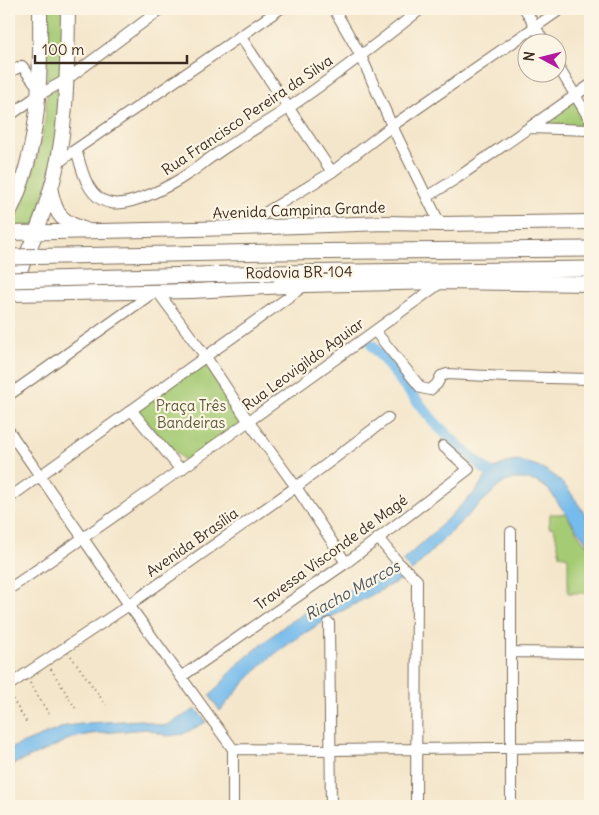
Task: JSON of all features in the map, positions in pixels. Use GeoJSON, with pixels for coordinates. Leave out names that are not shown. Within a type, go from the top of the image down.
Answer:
{"type":"FeatureCollection","features":[{"type":"Feature","properties":{"kind":"highway","name":"Rodovia BR-104"},"geometry":{"type":"LineString","coordinates":[[9,258],[272,252],[590,249]]}},
{"type":"Feature","properties":{"kind":"highway","name":"Rodovia BR-104"},"geometry":{"type":"LineString","coordinates":[[9,280],[274,272],[590,268]]}},
{"type":"Feature","properties":{"kind":"main road"},"geometry":{"type":"LineString","coordinates":[[9,213],[24,176],[35,121],[38,92],[40,9]]}},
{"type":"Feature","properties":{"kind":"main road"},"geometry":{"type":"LineString","coordinates":[[68,9],[63,135],[57,164],[48,201],[9,294],[192,291],[305,285],[442,282],[590,284]]}},
{"type":"Feature","properties":{"kind":"main road"},"geometry":{"type":"LineString","coordinates":[[50,191],[57,213],[64,220],[73,226],[94,232]]}},
{"type":"Feature","properties":{"kind":"main road","name":"Avenida Campina Grande"},"geometry":{"type":"LineString","coordinates":[[9,233],[385,224],[590,222]]}},
{"type":"Feature","properties":{"kind":"street"},"geometry":{"type":"LineString","coordinates":[[9,116],[38,92],[66,80],[161,9]]}},
{"type":"Feature","properties":{"kind":"street"},"geometry":{"type":"LineString","coordinates":[[57,164],[280,9]]}},
{"type":"Feature","properties":{"kind":"street"},"geometry":{"type":"LineString","coordinates":[[334,9],[361,56],[392,126],[440,224]]}},
{"type":"Feature","properties":{"kind":"street","name":"Rua Francisco Pereira da Silva"},"geometry":{"type":"LineString","coordinates":[[76,149],[91,191],[101,200],[113,204],[122,204],[152,194],[187,175],[215,154],[288,108],[361,56],[421,9]]}},
{"type":"Feature","properties":{"kind":"street"},"geometry":{"type":"LineString","coordinates":[[525,9],[538,32]]}},
{"type":"Feature","properties":{"kind":"street"},"geometry":{"type":"LineString","coordinates":[[240,228],[332,172],[392,126],[561,9]]}},
{"type":"Feature","properties":{"kind":"street"},"geometry":{"type":"LineString","coordinates":[[240,36],[332,172]]}},
{"type":"Feature","properties":{"kind":"street"},"geometry":{"type":"LineString","coordinates":[[9,72],[22,66],[38,92]]}},
{"type":"Feature","properties":{"kind":"street"},"geometry":{"type":"LineString","coordinates":[[566,80],[590,120]]}},
{"type":"Feature","properties":{"kind":"street"},"geometry":{"type":"LineString","coordinates":[[427,198],[590,85]]}},
{"type":"Feature","properties":{"kind":"street"},"geometry":{"type":"LineString","coordinates":[[529,128],[590,130]]}},
{"type":"Feature","properties":{"kind":"street","name":"Rua Leovigildo Aguiar"},"geometry":{"type":"LineString","coordinates":[[9,589],[249,422],[442,282]]}},
{"type":"Feature","properties":{"kind":"street"},"geometry":{"type":"LineString","coordinates":[[9,498],[305,285]]}},
{"type":"Feature","properties":{"kind":"street"},"geometry":{"type":"LineString","coordinates":[[9,395],[156,291],[206,357],[249,422],[296,486],[346,563]]}},
{"type":"Feature","properties":{"kind":"street"},"geometry":{"type":"LineString","coordinates":[[375,331],[421,388],[430,390],[437,384],[441,376],[447,374],[590,378]]}},
{"type":"Feature","properties":{"kind":"street"},"geometry":{"type":"LineString","coordinates":[[132,411],[181,470]]}},
{"type":"Feature","properties":{"kind":"street","name":"Avenida Brasília"},"geometry":{"type":"LineString","coordinates":[[9,685],[129,605],[388,418]]}},
{"type":"Feature","properties":{"kind":"street"},"geometry":{"type":"LineString","coordinates":[[9,433],[129,605],[234,749],[233,806]]}},
{"type":"Feature","properties":{"kind":"street","name":"Travessa Visconde de Magé"},"geometry":{"type":"LineString","coordinates":[[181,677],[346,563],[469,469],[443,446]]}},
{"type":"Feature","properties":{"kind":"street"},"geometry":{"type":"LineString","coordinates":[[511,532],[511,806]]}},
{"type":"Feature","properties":{"kind":"street"},"geometry":{"type":"LineString","coordinates":[[378,538],[397,561],[418,580],[416,806]]}},
{"type":"Feature","properties":{"kind":"street"},"geometry":{"type":"LineString","coordinates":[[329,622],[331,806]]}},
{"type":"Feature","properties":{"kind":"street"},"geometry":{"type":"LineString","coordinates":[[511,652],[590,652]]}},
{"type":"Feature","properties":{"kind":"street"},"geometry":{"type":"LineString","coordinates":[[234,749],[331,750],[590,747]]}},
{"type":"Feature","properties":{"kind":"path"},"geometry":{"type":"LineString","coordinates":[[65,648],[106,705]]}},
{"type":"Feature","properties":{"kind":"path"},"geometry":{"type":"LineString","coordinates":[[46,660],[76,709]]}},
{"type":"Feature","properties":{"kind":"path"},"geometry":{"type":"LineString","coordinates":[[24,674],[49,714]]}},
{"type":"Feature","properties":{"kind":"path"},"geometry":{"type":"LineString","coordinates":[[9,693],[27,723]]}},
{"type":"Feature","properties":{"kind":"green space"},"geometry":{"type":"Polygon","coordinates":[[[47,9],[66,9],[64,79],[47,87],[47,9]]]}},
{"type":"Feature","properties":{"kind":"green space"},"geometry":{"type":"Polygon","coordinates":[[[63,85],[60,138],[34,230],[9,231],[24,201],[38,155],[45,121],[47,93],[63,85]]]}},
{"type":"Feature","properties":{"kind":"green space"},"geometry":{"type":"Polygon","coordinates":[[[574,100],[590,126],[540,123],[574,100]]]}},
{"type":"Feature","properties":{"kind":"green space","name":"Praça Três Bandeiras"},"geometry":{"type":"Polygon","coordinates":[[[202,359],[244,423],[185,461],[136,413],[202,359]]]}},
{"type":"Feature","properties":{"kind":"green space"},"geometry":{"type":"Polygon","coordinates":[[[550,514],[566,514],[580,537],[590,548],[590,593],[568,593],[568,557],[560,555],[554,528],[549,527],[550,514]]]}},
{"type":"Feature","properties":{"kind":"water"},"geometry":{"type":"Polygon","coordinates":[[[516,461],[538,466],[563,483],[589,521],[591,528],[590,546],[549,490],[538,482],[514,479],[498,487],[412,571],[402,561],[475,492],[494,468],[516,461]]]}},
{"type":"Feature","properties":{"kind":"water","name":"Riacho Marcos"},"geometry":{"type":"Polygon","coordinates":[[[397,565],[409,575],[324,621],[276,653],[254,673],[220,711],[210,696],[238,664],[288,623],[321,603],[397,565]]]}},
{"type":"Feature","properties":{"kind":"water"},"geometry":{"type":"Polygon","coordinates":[[[196,709],[206,722],[183,734],[167,736],[147,729],[90,734],[69,739],[9,766],[9,749],[66,726],[142,720],[162,726],[196,709]]]}},
{"type":"Feature","properties":{"kind":"waterway"},"geometry":{"type":"LineString","coordinates":[[372,345],[434,422],[456,444],[497,479]]}}]}
